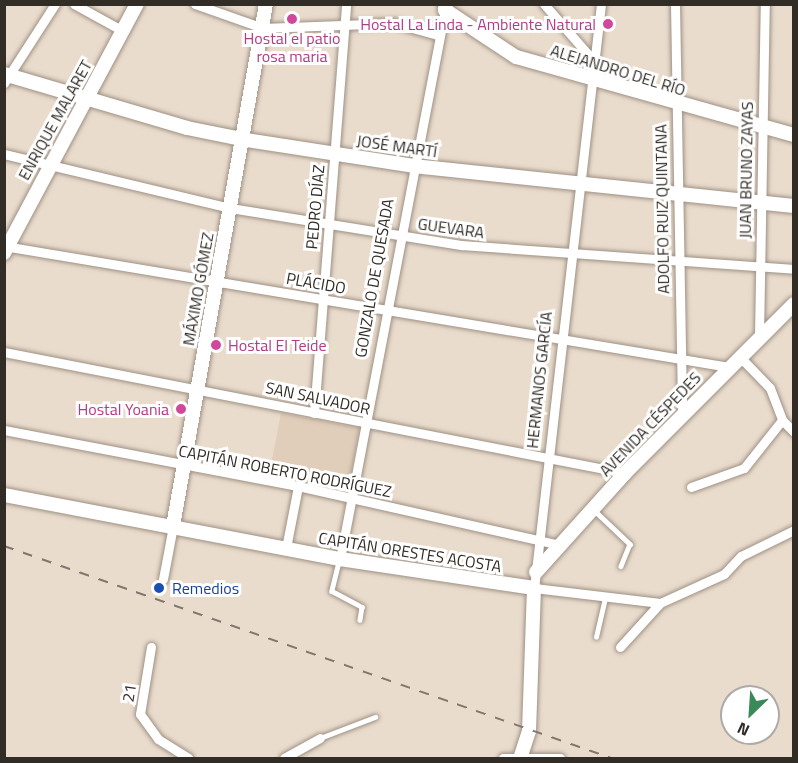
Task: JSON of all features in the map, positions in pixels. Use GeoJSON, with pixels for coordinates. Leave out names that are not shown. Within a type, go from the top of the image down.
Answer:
{"type":"FeatureCollection","features":[{"type":"Feature","properties":{"kind":"street"},"geometry":{"type":"LineString","coordinates":[[6,78],[55,4]]}},
{"type":"Feature","properties":{"kind":"street"},"geometry":{"type":"LineString","coordinates":[[74,4],[123,31]]}},
{"type":"Feature","properties":{"kind":"street","name":"ENRIQUE MALARET"},"geometry":{"type":"LineString","coordinates":[[6,249],[47,167],[137,4]]}},
{"type":"Feature","properties":{"kind":"street"},"geometry":{"type":"LineString","coordinates":[[195,4],[263,28],[394,23],[438,35]]}},
{"type":"Feature","properties":{"kind":"street","name":"MÁXIMO GÓMEZ"},"geometry":{"type":"LineString","coordinates":[[163,579],[215,280],[246,140],[267,4]]}},
{"type":"Feature","properties":{"kind":"street","name":"PEDRO DÍAZ"},"geometry":{"type":"LineString","coordinates":[[314,413],[346,4]]}},
{"type":"Feature","properties":{"kind":"street"},"geometry":{"type":"LineString","coordinates":[[544,4],[593,60]]}},
{"type":"Feature","properties":{"kind":"street","name":"HERMANOS GARCÍA"},"geometry":{"type":"LineString","coordinates":[[520,758],[529,731],[534,588],[568,257],[601,4]]}},
{"type":"Feature","properties":{"kind":"street","name":"ADOLFO RUIZ QUINTANA"},"geometry":{"type":"LineString","coordinates":[[675,4],[682,414]]}},
{"type":"Feature","properties":{"kind":"street","name":"JUAN BRUNO ZAYAS"},"geometry":{"type":"LineString","coordinates":[[759,336],[765,4]]}},
{"type":"Feature","properties":{"kind":"street","name":"ALEJANDRO DEL RÍO"},"geometry":{"type":"LineString","coordinates":[[445,7],[516,57],[675,105],[794,135]]}},
{"type":"Feature","properties":{"kind":"street","name":"GONZALO DE QUESADA"},"geometry":{"type":"LineString","coordinates":[[340,559],[398,235],[445,7]]}},
{"type":"Feature","properties":{"kind":"street","name":"JOSÉ MARTÍ"},"geometry":{"type":"LineString","coordinates":[[6,78],[246,140],[413,166],[794,206]]}},
{"type":"Feature","properties":{"kind":"street","name":"GUEVARA"},"geometry":{"type":"LineString","coordinates":[[4,154],[47,167],[230,208],[328,225],[568,257],[794,269]]}},
{"type":"Feature","properties":{"kind":"street","name":"PLÁCIDO"},"geometry":{"type":"LineString","coordinates":[[6,249],[215,280],[559,342],[729,367]]}},
{"type":"Feature","properties":{"kind":"street","name":"AVENIDA CÉSPEDES"},"geometry":{"type":"LineString","coordinates":[[536,572],[625,473],[759,336],[794,304]]}},
{"type":"Feature","properties":{"kind":"street","name":"SAN SALVADOR"},"geometry":{"type":"LineString","coordinates":[[4,352],[625,473]]}},
{"type":"Feature","properties":{"kind":"street"},"geometry":{"type":"LineString","coordinates":[[740,357],[770,388],[782,420],[794,432]]}},
{"type":"Feature","properties":{"kind":"street"},"geometry":{"type":"LineString","coordinates":[[691,487],[744,468],[782,420]]}},
{"type":"Feature","properties":{"kind":"street","name":"CAPITÁN ROBERTO RODRÍGUEZ"},"geometry":{"type":"LineString","coordinates":[[4,430],[298,486],[559,545]]}},
{"type":"Feature","properties":{"kind":"street"},"geometry":{"type":"LineString","coordinates":[[286,548],[298,486]]}},
{"type":"Feature","properties":{"kind":"street","name":"CAPITÁN ORESTES ACOSTA"},"geometry":{"type":"LineString","coordinates":[[4,495],[340,559],[605,598],[660,603],[724,574],[741,556],[794,530]]}},
{"type":"Feature","properties":{"kind":"street"},"geometry":{"type":"LineString","coordinates":[[620,647],[660,603]]}},
{"type":"Feature","properties":{"kind":"street","name":"21"},"geometry":{"type":"LineString","coordinates":[[151,647],[141,714],[158,739],[189,759]]}},
{"type":"Feature","properties":{"kind":"street"},"geometry":{"type":"LineString","coordinates":[[284,759],[320,738]]}},
{"type":"Feature","properties":{"kind":"street"},"geometry":{"type":"LineString","coordinates":[[503,759],[560,759]]}},
{"type":"Feature","properties":{"kind":"lane"},"geometry":{"type":"LineString","coordinates":[[592,508],[630,544],[621,566]]}},
{"type":"Feature","properties":{"kind":"lane"},"geometry":{"type":"LineString","coordinates":[[340,559],[332,591],[362,607],[360,620]]}},
{"type":"Feature","properties":{"kind":"lane"},"geometry":{"type":"LineString","coordinates":[[596,637],[605,598]]}},
{"type":"Feature","properties":{"kind":"lane"},"geometry":{"type":"LineString","coordinates":[[320,738],[375,717]]}},
{"type":"Feature","properties":{"kind":"shaded area"},"geometry":{"type":"Polygon","coordinates":[[[281,413],[359,428],[348,490],[269,475],[281,413]]]}},
{"type":"Feature","properties":{"kind":"railway"},"geometry":{"type":"LineString","coordinates":[[4,546],[611,758]]}},
{"type":"Feature","properties":{"kind":"place","name":"Hostal el patio rosa maria"},"geometry":{"type":"Point","coordinates":[292,19]}},
{"type":"Feature","properties":{"kind":"place","name":"Hostal La Linda - Ambiente Natural"},"geometry":{"type":"Point","coordinates":[608,24]}},
{"type":"Feature","properties":{"kind":"place","name":"Hostal El Teide"},"geometry":{"type":"Point","coordinates":[216,345]}},
{"type":"Feature","properties":{"kind":"place","name":"Hostal Yoania"},"geometry":{"type":"Point","coordinates":[181,409]}},
{"type":"Feature","properties":{"kind":"place","name":"Remedios"},"geometry":{"type":"Point","coordinates":[159,588]}}]}
